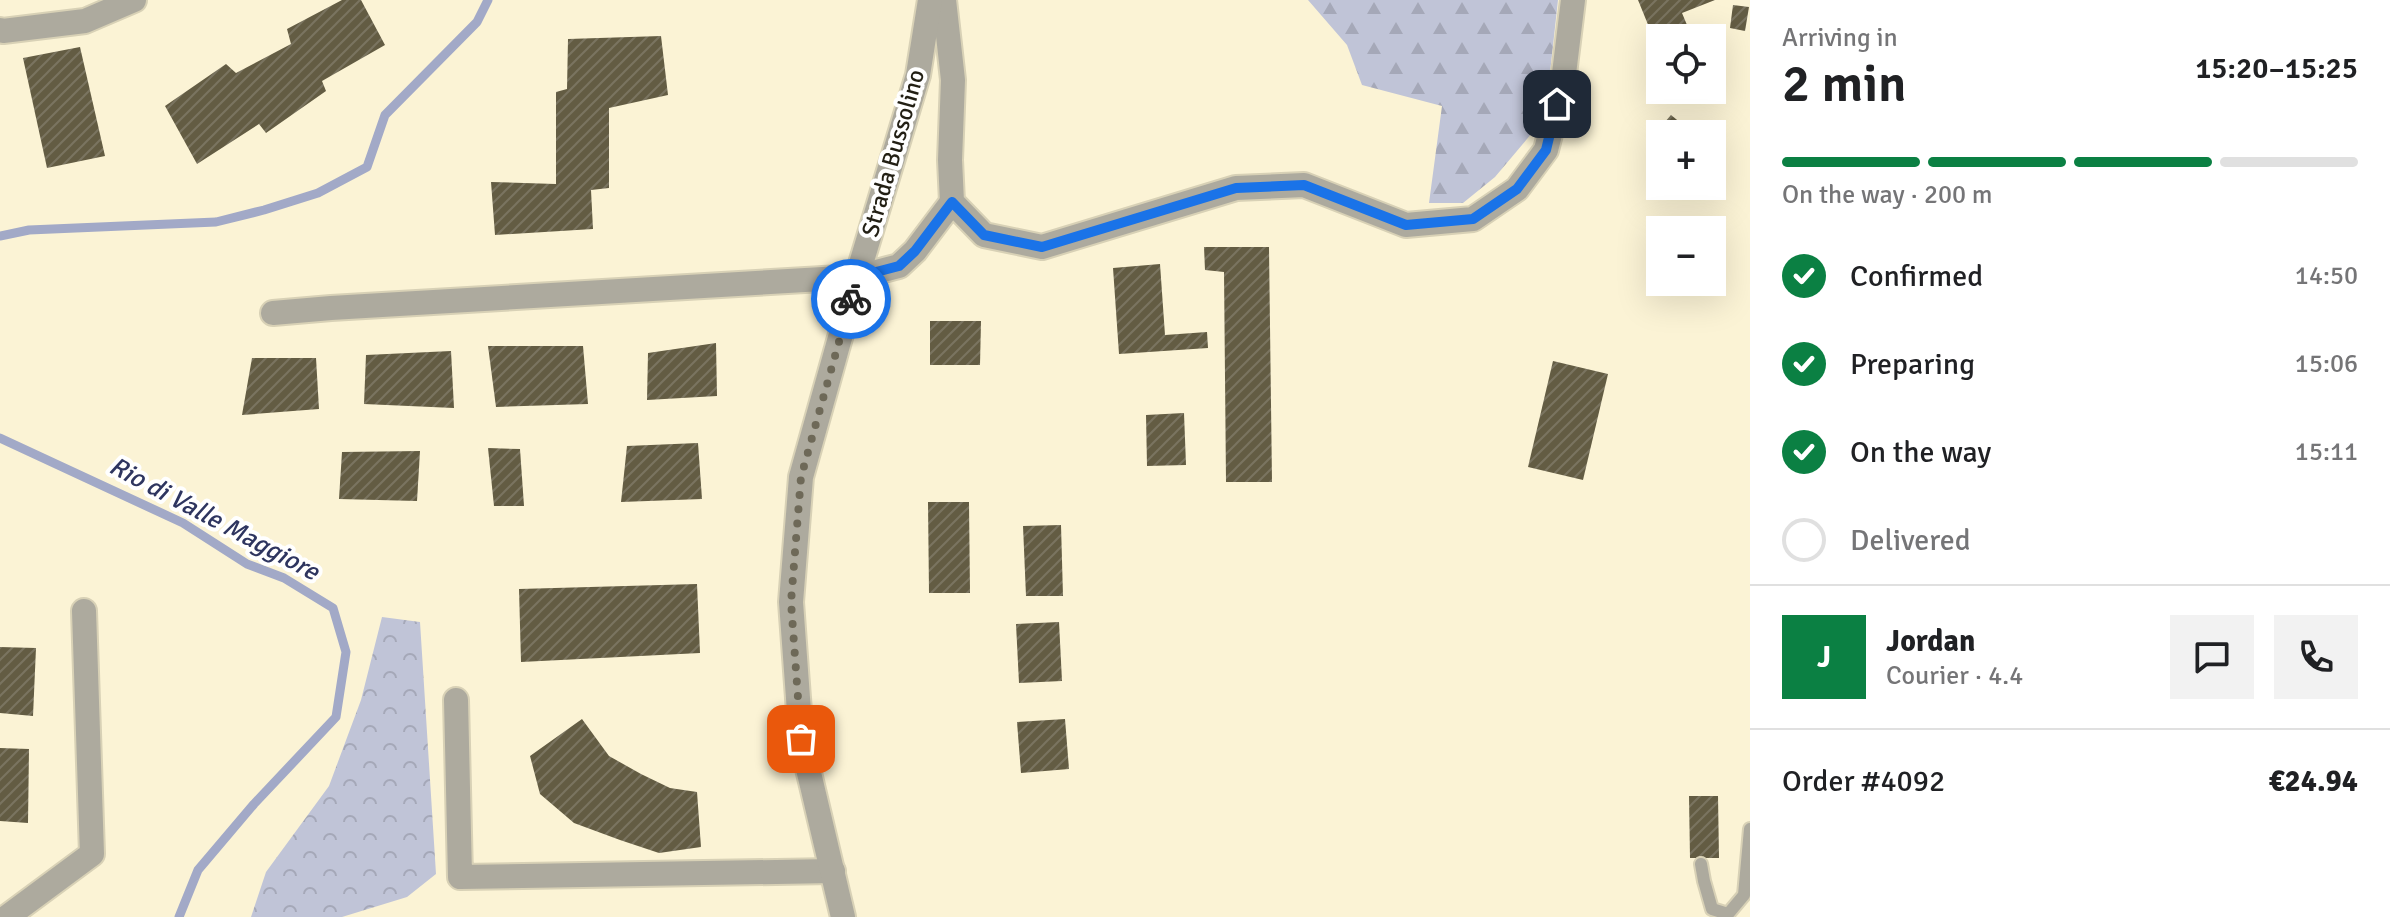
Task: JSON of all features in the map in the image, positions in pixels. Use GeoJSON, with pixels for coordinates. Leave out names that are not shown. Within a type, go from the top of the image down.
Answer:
{"type":"FeatureCollection","features":[{"type":"Feature","properties":{"kind":"street"},"geometry":{"type":"LineString","coordinates":[[0,30],[85,21],[134,0]]}},
{"type":"Feature","properties":{"kind":"street","name":"Strada Bussolino"},"geometry":{"type":"LineString","coordinates":[[843,917],[801,739],[791,602],[801,477],[918,75],[930,0]]}},
{"type":"Feature","properties":{"kind":"street"},"geometry":{"type":"LineString","coordinates":[[273,313],[857,277],[899,266],[915,251],[952,202],[953,80],[944,0]]}},
{"type":"Feature","properties":{"kind":"street"},"geometry":{"type":"LineString","coordinates":[[952,202],[984,235],[1042,247],[1236,188],[1304,185],[1406,225],[1473,219],[1517,189],[1546,150],[1563,82],[1573,0]]}},
{"type":"Feature","properties":{"kind":"street"},"geometry":{"type":"LineString","coordinates":[[7,917],[92,854],[84,611]]}},
{"type":"Feature","properties":{"kind":"street"},"geometry":{"type":"LineString","coordinates":[[456,700],[460,877],[833,871]]}},
{"type":"Feature","properties":{"kind":"lane"},"geometry":{"type":"LineString","coordinates":[[1701,864],[1712,909],[1728,914],[1744,895],[1750,829]]}},
{"type":"Feature","properties":{"kind":"green space"},"geometry":{"type":"Polygon","coordinates":[[[1308,0],[1558,0],[1548,91],[1532,133],[1495,177],[1463,203],[1429,203],[1442,106],[1362,85],[1347,45],[1308,0]]]}},
{"type":"Feature","properties":{"kind":"green space"},"geometry":{"type":"Polygon","coordinates":[[[382,617],[420,622],[436,874],[407,897],[342,917],[251,917],[266,872],[329,786],[361,700],[382,617]]]}},
{"type":"Feature","properties":{"kind":"building"},"geometry":{"type":"Polygon","coordinates":[[[342,0],[361,0],[385,45],[322,81],[326,91],[266,133],[259,124],[197,164],[165,106],[226,64],[236,73],[291,44],[287,29],[342,0]]]}},
{"type":"Feature","properties":{"kind":"building"},"geometry":{"type":"Polygon","coordinates":[[[1638,0],[1715,0],[1682,13],[1687,24],[1648,24],[1638,0]]]}},
{"type":"Feature","properties":{"kind":"building"},"geometry":{"type":"Polygon","coordinates":[[[1733,5],[1749,7],[1745,31],[1730,28],[1733,5]]]}},
{"type":"Feature","properties":{"kind":"building"},"geometry":{"type":"Polygon","coordinates":[[[661,36],[668,95],[609,108],[609,188],[591,190],[593,229],[495,235],[491,182],[556,184],[556,92],[567,89],[568,39],[661,36]]]}},
{"type":"Feature","properties":{"kind":"building"},"geometry":{"type":"Polygon","coordinates":[[[80,47],[105,156],[47,168],[23,58],[80,47]]]}},
{"type":"Feature","properties":{"kind":"building"},"geometry":{"type":"Polygon","coordinates":[[[1204,247],[1269,247],[1272,482],[1226,482],[1224,272],[1205,270],[1204,247]]]}},
{"type":"Feature","properties":{"kind":"building"},"geometry":{"type":"Polygon","coordinates":[[[1160,264],[1165,335],[1207,332],[1208,348],[1119,354],[1113,268],[1160,264]]]}},
{"type":"Feature","properties":{"kind":"building"},"geometry":{"type":"Polygon","coordinates":[[[930,321],[981,321],[980,365],[930,365],[930,321]]]}},
{"type":"Feature","properties":{"kind":"building"},"geometry":{"type":"Polygon","coordinates":[[[716,343],[717,396],[647,400],[648,353],[716,343]]]}},
{"type":"Feature","properties":{"kind":"building"},"geometry":{"type":"Polygon","coordinates":[[[488,346],[583,346],[588,404],[496,407],[488,346]]]}},
{"type":"Feature","properties":{"kind":"building"},"geometry":{"type":"Polygon","coordinates":[[[451,351],[454,408],[364,404],[366,355],[451,351]]]}},
{"type":"Feature","properties":{"kind":"building"},"geometry":{"type":"Polygon","coordinates":[[[252,358],[316,358],[319,409],[242,415],[252,358]]]}},
{"type":"Feature","properties":{"kind":"building"},"geometry":{"type":"Polygon","coordinates":[[[1553,361],[1608,374],[1583,480],[1528,467],[1553,361]]]}},
{"type":"Feature","properties":{"kind":"building"},"geometry":{"type":"Polygon","coordinates":[[[1184,413],[1186,465],[1147,466],[1146,415],[1184,413]]]}},
{"type":"Feature","properties":{"kind":"building"},"geometry":{"type":"Polygon","coordinates":[[[698,443],[702,499],[621,502],[627,446],[698,443]]]}},
{"type":"Feature","properties":{"kind":"building"},"geometry":{"type":"Polygon","coordinates":[[[488,448],[520,449],[524,506],[494,506],[488,448]]]}},
{"type":"Feature","properties":{"kind":"building"},"geometry":{"type":"Polygon","coordinates":[[[420,451],[417,501],[339,499],[342,452],[420,451]]]}},
{"type":"Feature","properties":{"kind":"building"},"geometry":{"type":"Polygon","coordinates":[[[928,502],[969,502],[970,593],[929,593],[928,502]]]}},
{"type":"Feature","properties":{"kind":"building"},"geometry":{"type":"Polygon","coordinates":[[[1061,525],[1063,596],[1026,596],[1023,526],[1061,525]]]}},
{"type":"Feature","properties":{"kind":"building"},"geometry":{"type":"Polygon","coordinates":[[[697,584],[700,653],[521,662],[519,589],[697,584]]]}},
{"type":"Feature","properties":{"kind":"building"},"geometry":{"type":"Polygon","coordinates":[[[1059,622],[1062,681],[1019,683],[1016,624],[1059,622]]]}},
{"type":"Feature","properties":{"kind":"building"},"geometry":{"type":"Polygon","coordinates":[[[0,647],[36,648],[33,716],[0,713],[0,647]]]}},
{"type":"Feature","properties":{"kind":"building"},"geometry":{"type":"Polygon","coordinates":[[[582,719],[609,756],[670,788],[697,792],[701,847],[659,853],[574,823],[540,794],[530,756],[582,719]]]}},
{"type":"Feature","properties":{"kind":"building"},"geometry":{"type":"Polygon","coordinates":[[[1065,719],[1069,769],[1021,773],[1017,722],[1065,719]]]}},
{"type":"Feature","properties":{"kind":"building"},"geometry":{"type":"Polygon","coordinates":[[[0,748],[29,749],[28,823],[0,821],[0,748]]]}},
{"type":"Feature","properties":{"kind":"building"},"geometry":{"type":"Polygon","coordinates":[[[1689,796],[1718,796],[1719,858],[1690,858],[1689,796]]]}},
{"type":"Feature","properties":{"kind":"waterway","name":"Rio di Valle Maggiore"},"geometry":{"type":"LineString","coordinates":[[0,236],[29,230],[216,222],[318,193],[367,167],[385,115],[477,22],[488,0]]}},
{"type":"Feature","properties":{"kind":"waterway","name":"Rio di Valle Maggiore"},"geometry":{"type":"LineString","coordinates":[[0,438],[183,523],[247,564],[284,578],[333,608],[346,652],[336,717],[254,804],[198,870],[179,917]]}},
{"type":"Feature","properties":{"kind":"way so far"},"geometry":{"type":"LineString","coordinates":[[801,739],[791,602],[801,477],[851,299]]}},
{"type":"Feature","properties":{"kind":"route"},"geometry":{"type":"LineString","coordinates":[[851,299],[857,277],[899,266],[915,251],[952,202],[984,235],[1042,247],[1236,188],[1304,185],[1406,225],[1473,219],[1517,189],[1546,150],[1557,104]]}}]}
